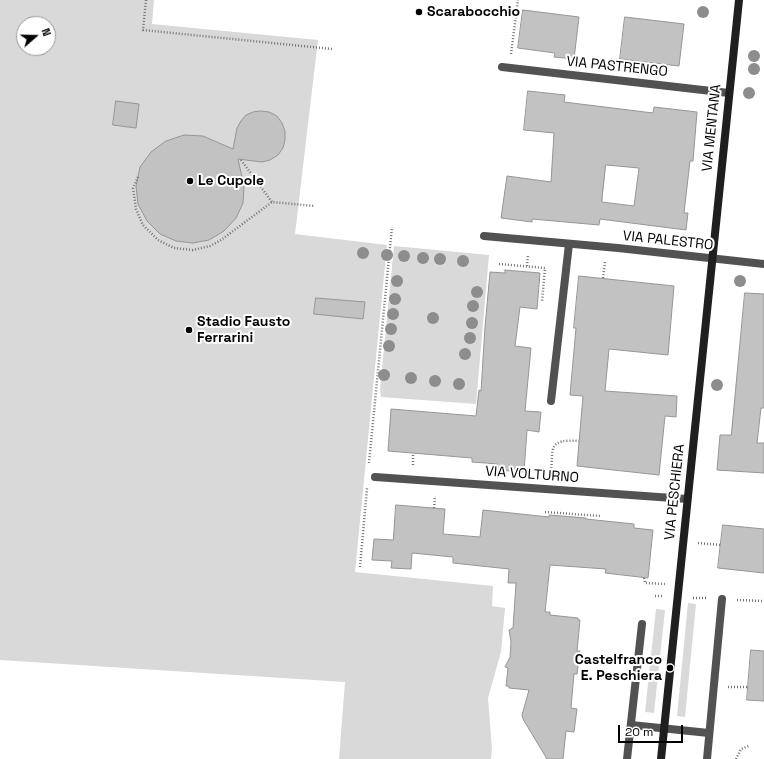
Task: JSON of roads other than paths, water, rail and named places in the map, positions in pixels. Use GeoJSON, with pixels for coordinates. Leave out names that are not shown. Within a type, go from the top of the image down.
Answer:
{"type":"FeatureCollection","features":[{"type":"Feature","properties":{"kind":"street","name":"VIA MENTANA"},"geometry":{"type":"LineString","coordinates":[[712,259],[739,0]]}},
{"type":"Feature","properties":{"kind":"street","name":"VIA PASTRENGO"},"geometry":{"type":"LineString","coordinates":[[506,68],[729,93]]}},
{"type":"Feature","properties":{"kind":"street","name":"VIA PALESTRO"},"geometry":{"type":"LineString","coordinates":[[484,236],[764,264]]}},
{"type":"Feature","properties":{"kind":"street"},"geometry":{"type":"LineString","coordinates":[[551,401],[569,244]]}},
{"type":"Feature","properties":{"kind":"street","name":"VIA PESCHIERA"},"geometry":{"type":"LineString","coordinates":[[661,759],[712,259]]}},
{"type":"Feature","properties":{"kind":"street","name":"VIA VOLTURNO"},"geometry":{"type":"LineString","coordinates":[[375,477],[687,499]]}},
{"type":"Feature","properties":{"kind":"street"},"geometry":{"type":"LineString","coordinates":[[707,759],[722,599]]}},
{"type":"Feature","properties":{"kind":"street"},"geometry":{"type":"LineString","coordinates":[[627,759],[642,624]]}},
{"type":"Feature","properties":{"kind":"street"},"geometry":{"type":"LineString","coordinates":[[631,725],[709,732]]}},
{"type":"Feature","properties":{"kind":"place","name":"Scarabocchio"},"geometry":{"type":"Point","coordinates":[419,12]}},
{"type":"Feature","properties":{"kind":"place","name":"Le Cupole"},"geometry":{"type":"Point","coordinates":[190,181]}},
{"type":"Feature","properties":{"kind":"place","name":"Stadio Fausto Ferrarini"},"geometry":{"type":"Point","coordinates":[189,330]}},
{"type":"Feature","properties":{"kind":"place","name":"Castelfranco E. Peschiera"},"geometry":{"type":"Point","coordinates":[670,668]}}]}
